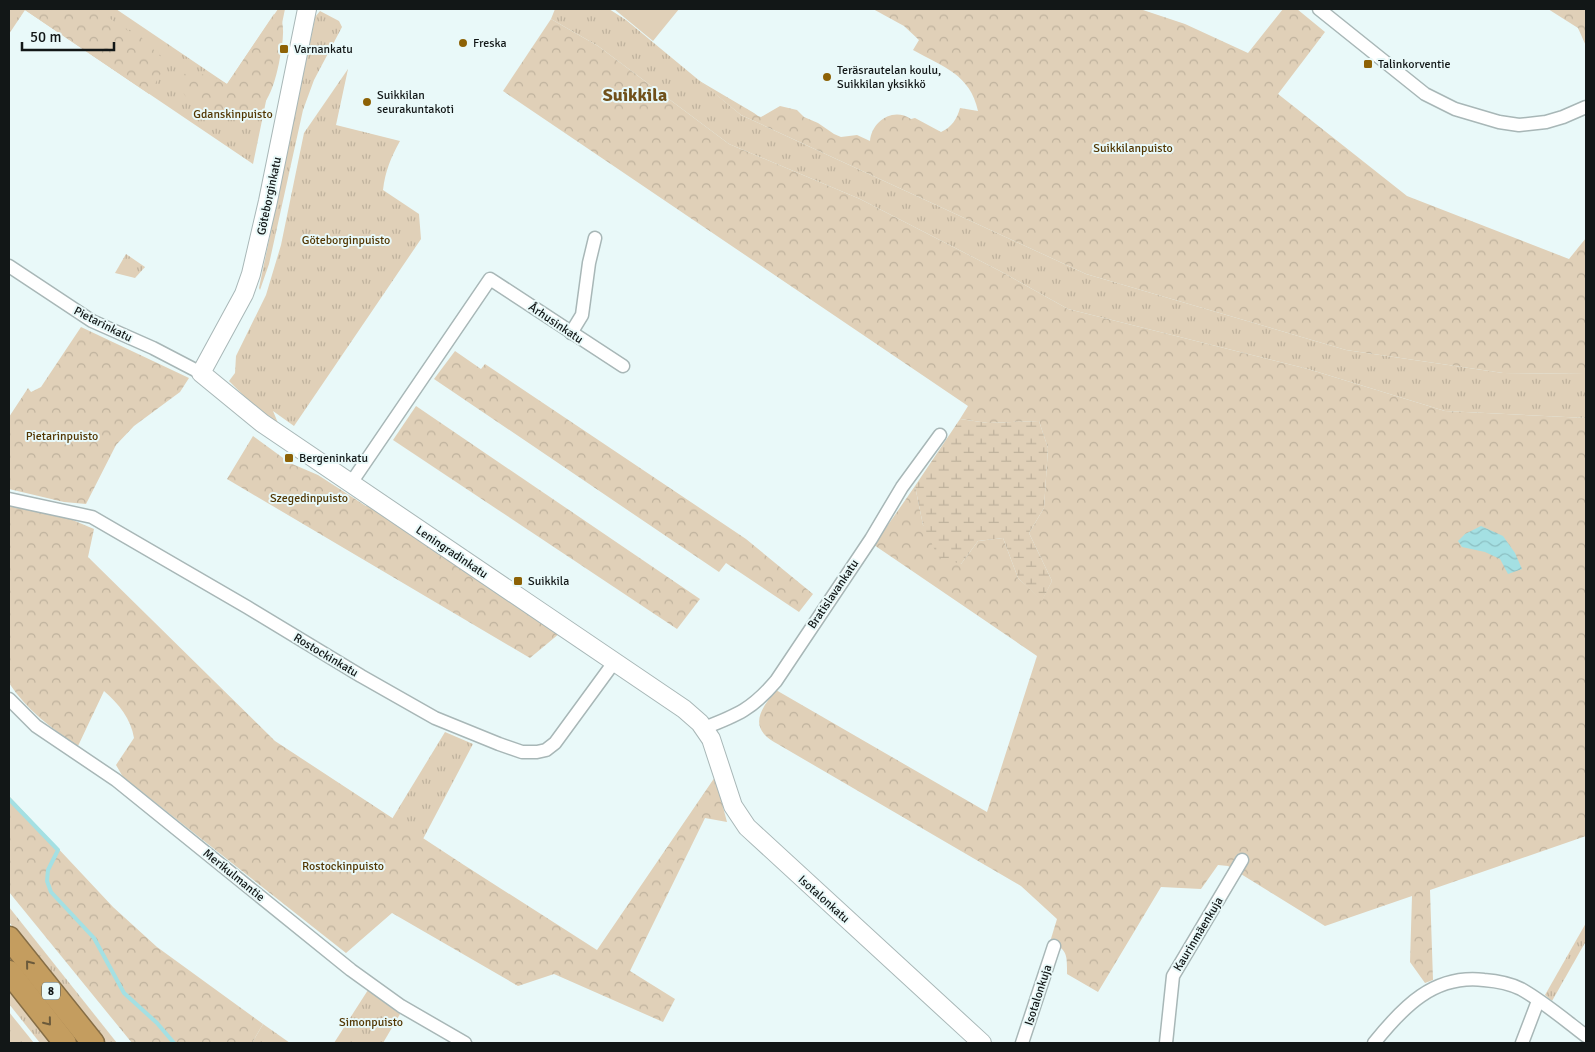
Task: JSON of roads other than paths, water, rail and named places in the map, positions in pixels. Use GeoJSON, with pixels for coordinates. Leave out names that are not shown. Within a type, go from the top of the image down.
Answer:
{"type":"FeatureCollection","features":[{"type":"Feature","properties":{"kind":"highway","name":"8"},"geometry":{"type":"LineString","coordinates":[[9,938],[93,1043]]}},
{"type":"Feature","properties":{"kind":"highway","name":"8"},"geometry":{"type":"LineString","coordinates":[[9,972],[65,1043]]}},
{"type":"Feature","properties":{"kind":"street","name":"Göteborginkatu"},"geometry":{"type":"LineString","coordinates":[[201,373],[244,294],[251,274],[268,201],[307,9]]}},
{"type":"Feature","properties":{"kind":"street"},"geometry":{"type":"LineString","coordinates":[[1319,9],[1425,94],[1455,109],[1499,122],[1519,125],[1555,120],[1586,107]]}},
{"type":"Feature","properties":{"kind":"street"},"geometry":{"type":"LineString","coordinates":[[571,333],[582,315],[589,263],[595,238]]}},
{"type":"Feature","properties":{"kind":"street","name":"Pietarinkatu"},"geometry":{"type":"LineString","coordinates":[[9,266],[92,321],[153,348],[201,373]]}},
{"type":"Feature","properties":{"kind":"street","name":"Århusinkatu"},"geometry":{"type":"LineString","coordinates":[[351,483],[490,279],[623,366]]}},
{"type":"Feature","properties":{"kind":"street","name":"Leningradinkatu"},"geometry":{"type":"LineString","coordinates":[[201,373],[262,423],[684,708],[704,728]]}},
{"type":"Feature","properties":{"kind":"street","name":"Bratislavankatu"},"geometry":{"type":"LineString","coordinates":[[704,728],[733,717],[749,708],[765,695],[871,539],[902,487],[940,436]]}},
{"type":"Feature","properties":{"kind":"street","name":"Rostockinkatu"},"geometry":{"type":"LineString","coordinates":[[9,499],[92,517],[435,718],[522,752],[546,750],[555,743],[615,661]]}},
{"type":"Feature","properties":{"kind":"street","name":"Merikulmantie"},"geometry":{"type":"LineString","coordinates":[[9,699],[36,726],[116,780],[352,970],[401,1006],[465,1043]]}},
{"type":"Feature","properties":{"kind":"street","name":"Isotalonkatu"},"geometry":{"type":"LineString","coordinates":[[704,728],[714,745],[733,806],[747,827],[982,1043]]}},
{"type":"Feature","properties":{"kind":"street","name":"Kaurinmäenkuja"},"geometry":{"type":"LineString","coordinates":[[1166,1043],[1174,976],[1242,860]]}},
{"type":"Feature","properties":{"kind":"street","name":"Isotalonkuja"},"geometry":{"type":"LineString","coordinates":[[1022,1043],[1054,946]]}},
{"type":"Feature","properties":{"kind":"street"},"geometry":{"type":"LineString","coordinates":[[1374,1043],[1414,1000],[1428,990],[1451,981],[1479,979],[1504,982],[1520,989],[1586,1036]]}},
{"type":"Feature","properties":{"kind":"street"},"geometry":{"type":"LineString","coordinates":[[1522,1043],[1538,1001]]}},
{"type":"Feature","properties":{"kind":"water"},"geometry":{"type":"Polygon","coordinates":[[[1481,526],[1503,536],[1515,553],[1522,569],[1508,574],[1500,559],[1485,552],[1462,547],[1458,541],[1465,534],[1481,526]]]}},
{"type":"Feature","properties":{"kind":"waterway"},"geometry":{"type":"LineString","coordinates":[[9,799],[58,850],[48,870],[47,881],[51,892],[94,938],[124,993],[157,1023],[174,1043]]}},
{"type":"Feature","properties":{"kind":"place","name":"Freska"},"geometry":{"type":"Point","coordinates":[463,43]}},
{"type":"Feature","properties":{"kind":"place","name":"Varnankatu"},"geometry":{"type":"Point","coordinates":[284,49]}},
{"type":"Feature","properties":{"kind":"place","name":"Talinkorventie"},"geometry":{"type":"Point","coordinates":[1368,64]}},
{"type":"Feature","properties":{"kind":"place","name":"Teräsrautelan koulu, Suikkilan yksikkö"},"geometry":{"type":"Point","coordinates":[827,77]}},
{"type":"Feature","properties":{"kind":"place","name":"Suikkilan seurakuntakoti"},"geometry":{"type":"Point","coordinates":[367,102]}},
{"type":"Feature","properties":{"kind":"place","name":"Bergeninkatu"},"geometry":{"type":"Point","coordinates":[289,458]}},
{"type":"Feature","properties":{"kind":"place","name":"Suikkila"},"geometry":{"type":"Point","coordinates":[518,581]}},
{"type":"Feature","properties":{"kind":"district","name":"Suikkila"},"geometry":{"type":"Point","coordinates":[635,95]}},
{"type":"Feature","properties":{"kind":"park label","name":"Gdanskinpuisto"},"geometry":{"type":"Point","coordinates":[233,114]}},
{"type":"Feature","properties":{"kind":"park label","name":"Suikkilanpuisto"},"geometry":{"type":"Point","coordinates":[1133,148]}},
{"type":"Feature","properties":{"kind":"park label","name":"Göteborginpuisto"},"geometry":{"type":"Point","coordinates":[346,240]}},
{"type":"Feature","properties":{"kind":"park label","name":"Pietarinpuisto"},"geometry":{"type":"Point","coordinates":[62,436]}},
{"type":"Feature","properties":{"kind":"park label","name":"Szegedinpuisto"},"geometry":{"type":"Point","coordinates":[309,498]}},
{"type":"Feature","properties":{"kind":"park label","name":"Rostockinpuisto"},"geometry":{"type":"Point","coordinates":[343,866]}},
{"type":"Feature","properties":{"kind":"park label","name":"Simonpuisto"},"geometry":{"type":"Point","coordinates":[371,1022]}}]}
